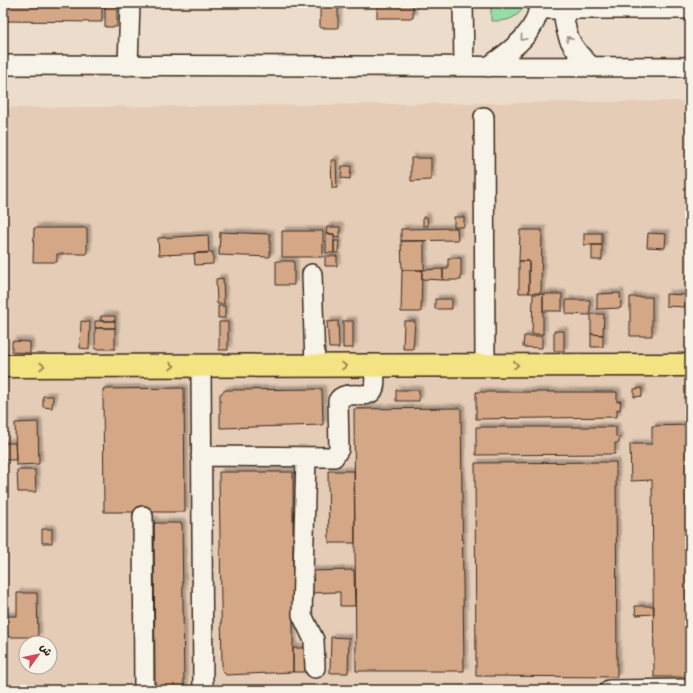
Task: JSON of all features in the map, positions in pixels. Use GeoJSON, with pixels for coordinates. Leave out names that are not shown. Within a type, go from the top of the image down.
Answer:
{"type":"FeatureCollection","features":[{"type":"Feature","properties":{"kind":"main road"},"geometry":{"type":"LineString","coordinates":[[3,366],[690,365]]}},
{"type":"Feature","properties":{"kind":"street"},"geometry":{"type":"LineString","coordinates":[[128,66],[130,3]]}},
{"type":"Feature","properties":{"kind":"street"},"geometry":{"type":"LineString","coordinates":[[463,3],[464,66]]}},
{"type":"Feature","properties":{"kind":"street"},"geometry":{"type":"LineString","coordinates":[[488,67],[510,51],[523,38],[536,18],[539,6],[563,5],[690,9]]}},
{"type":"Feature","properties":{"kind":"street"},"geometry":{"type":"LineString","coordinates":[[563,5],[564,24],[570,42],[581,57],[592,67]]}},
{"type":"Feature","properties":{"kind":"street"},"geometry":{"type":"LineString","coordinates":[[3,65],[690,68]]}},
{"type":"Feature","properties":{"kind":"street"},"geometry":{"type":"LineString","coordinates":[[484,117],[485,365]]}},
{"type":"Feature","properties":{"kind":"street"},"geometry":{"type":"LineString","coordinates":[[312,274],[315,366]]}},
{"type":"Feature","properties":{"kind":"street"},"geometry":{"type":"LineString","coordinates":[[200,366],[203,690]]}},
{"type":"Feature","properties":{"kind":"street"},"geometry":{"type":"LineString","coordinates":[[201,456],[331,458],[337,455],[338,401],[345,395],[366,394],[372,392],[374,387],[374,366]]}},
{"type":"Feature","properties":{"kind":"street"},"geometry":{"type":"LineString","coordinates":[[306,457],[302,615],[314,640],[315,668]]}},
{"type":"Feature","properties":{"kind":"street"},"geometry":{"type":"LineString","coordinates":[[143,516],[144,690]]}},
{"type":"Feature","properties":{"kind":"street"},"geometry":{"type":"LineString","coordinates":[[609,690],[690,689]]}},
{"type":"Feature","properties":{"kind":"shaded area"},"geometry":{"type":"Polygon","coordinates":[[[690,101],[690,690],[3,690],[3,108],[690,101]]]}},
{"type":"Feature","properties":{"kind":"green space"},"geometry":{"type":"Polygon","coordinates":[[[491,3],[524,3],[524,8],[510,19],[491,21],[491,3]]]}},
{"type":"Feature","properties":{"kind":"building"},"geometry":{"type":"Polygon","coordinates":[[[3,3],[102,3],[102,22],[3,21],[3,3]]]}},
{"type":"Feature","properties":{"kind":"building"},"geometry":{"type":"Polygon","coordinates":[[[105,3],[117,3],[117,27],[105,27],[105,3]]]}},
{"type":"Feature","properties":{"kind":"building"},"geometry":{"type":"Polygon","coordinates":[[[320,3],[338,3],[338,28],[320,28],[320,3]]]}},
{"type":"Feature","properties":{"kind":"building"},"geometry":{"type":"Polygon","coordinates":[[[377,3],[413,3],[413,18],[377,18],[377,3]]]}},
{"type":"Feature","properties":{"kind":"building"},"geometry":{"type":"Polygon","coordinates":[[[411,158],[431,158],[431,180],[411,181],[411,158]]]}},
{"type":"Feature","properties":{"kind":"building"},"geometry":{"type":"Polygon","coordinates":[[[331,160],[336,160],[337,188],[332,188],[331,160]]]}},
{"type":"Feature","properties":{"kind":"building"},"geometry":{"type":"Polygon","coordinates":[[[342,166],[351,166],[350,179],[341,178],[342,166]]]}},
{"type":"Feature","properties":{"kind":"building"},"geometry":{"type":"Polygon","coordinates":[[[423,217],[427,217],[428,226],[423,226],[423,217]]]}},
{"type":"Feature","properties":{"kind":"building"},"geometry":{"type":"Polygon","coordinates":[[[454,217],[464,217],[464,227],[454,227],[454,217]]]}},
{"type":"Feature","properties":{"kind":"building"},"geometry":{"type":"Polygon","coordinates":[[[327,227],[340,227],[340,238],[334,237],[334,234],[326,234],[327,227]]]}},
{"type":"Feature","properties":{"kind":"building"},"geometry":{"type":"Polygon","coordinates":[[[34,228],[87,228],[87,254],[57,254],[57,262],[33,262],[34,228]]]}},
{"type":"Feature","properties":{"kind":"building"},"geometry":{"type":"Polygon","coordinates":[[[457,228],[458,240],[401,241],[401,229],[457,228]]]}},
{"type":"Feature","properties":{"kind":"building"},"geometry":{"type":"Polygon","coordinates":[[[520,230],[542,230],[541,293],[529,293],[529,261],[519,261],[520,230]]]}},
{"type":"Feature","properties":{"kind":"building"},"geometry":{"type":"Polygon","coordinates":[[[282,231],[323,231],[323,257],[282,257],[282,231]]]}},
{"type":"Feature","properties":{"kind":"building"},"geometry":{"type":"Polygon","coordinates":[[[220,232],[270,234],[270,257],[219,255],[220,232]]]}},
{"type":"Feature","properties":{"kind":"building"},"geometry":{"type":"Polygon","coordinates":[[[584,233],[602,233],[602,245],[584,245],[584,233]]]}},
{"type":"Feature","properties":{"kind":"building"},"geometry":{"type":"Polygon","coordinates":[[[648,233],[666,234],[665,248],[647,247],[648,233]]]}},
{"type":"Feature","properties":{"kind":"building"},"geometry":{"type":"Polygon","coordinates":[[[326,234],[334,234],[334,253],[326,253],[326,234]]]}},
{"type":"Feature","properties":{"kind":"building"},"geometry":{"type":"Polygon","coordinates":[[[208,235],[209,253],[159,255],[158,238],[208,235]]]}},
{"type":"Feature","properties":{"kind":"building"},"geometry":{"type":"Polygon","coordinates":[[[334,241],[339,241],[338,253],[334,253],[334,241]]]}},
{"type":"Feature","properties":{"kind":"building"},"geometry":{"type":"Polygon","coordinates":[[[401,241],[424,241],[424,270],[402,270],[401,241]]]}},
{"type":"Feature","properties":{"kind":"building"},"geometry":{"type":"Polygon","coordinates":[[[592,245],[602,245],[602,260],[592,260],[592,245]]]}},
{"type":"Feature","properties":{"kind":"building"},"geometry":{"type":"Polygon","coordinates":[[[213,252],[213,264],[195,265],[194,253],[213,252]]]}},
{"type":"Feature","properties":{"kind":"building"},"geometry":{"type":"Polygon","coordinates":[[[325,256],[337,256],[337,266],[325,266],[325,256]]]}},
{"type":"Feature","properties":{"kind":"building"},"geometry":{"type":"Polygon","coordinates":[[[448,258],[461,258],[461,280],[443,280],[443,269],[448,269],[448,258]]]}},
{"type":"Feature","properties":{"kind":"building"},"geometry":{"type":"Polygon","coordinates":[[[276,261],[294,261],[294,285],[276,285],[276,261]]]}},
{"type":"Feature","properties":{"kind":"building"},"geometry":{"type":"Polygon","coordinates":[[[519,261],[529,261],[529,293],[519,293],[519,261]]]}},
{"type":"Feature","properties":{"kind":"building"},"geometry":{"type":"Polygon","coordinates":[[[443,269],[443,280],[422,279],[422,270],[443,269]]]}},
{"type":"Feature","properties":{"kind":"building"},"geometry":{"type":"Polygon","coordinates":[[[402,270],[422,270],[421,312],[401,312],[402,270]]]}},
{"type":"Feature","properties":{"kind":"building"},"geometry":{"type":"Polygon","coordinates":[[[223,278],[224,304],[217,304],[216,279],[223,278]]]}},
{"type":"Feature","properties":{"kind":"building"},"geometry":{"type":"Polygon","coordinates":[[[620,293],[621,308],[597,309],[597,294],[620,293]]]}},
{"type":"Feature","properties":{"kind":"building"},"geometry":{"type":"Polygon","coordinates":[[[533,294],[543,294],[543,334],[532,334],[533,294]]]}},
{"type":"Feature","properties":{"kind":"building"},"geometry":{"type":"Polygon","coordinates":[[[543,294],[562,294],[562,311],[543,311],[543,294]]]}},
{"type":"Feature","properties":{"kind":"building"},"geometry":{"type":"Polygon","coordinates":[[[666,294],[686,295],[685,307],[666,306],[666,294]]]}},
{"type":"Feature","properties":{"kind":"building"},"geometry":{"type":"Polygon","coordinates":[[[630,297],[652,297],[652,336],[630,336],[630,297]]]}},
{"type":"Feature","properties":{"kind":"building"},"geometry":{"type":"Polygon","coordinates":[[[435,299],[452,299],[452,309],[435,309],[435,299]]]}},
{"type":"Feature","properties":{"kind":"building"},"geometry":{"type":"Polygon","coordinates":[[[566,300],[590,300],[590,315],[566,314],[566,300]]]}},
{"type":"Feature","properties":{"kind":"building"},"geometry":{"type":"Polygon","coordinates":[[[218,306],[225,306],[225,318],[218,318],[218,306]]]}},
{"type":"Feature","properties":{"kind":"building"},"geometry":{"type":"Polygon","coordinates":[[[591,314],[604,314],[603,335],[591,334],[591,314]]]}},
{"type":"Feature","properties":{"kind":"building"},"geometry":{"type":"Polygon","coordinates":[[[101,316],[115,316],[115,321],[101,321],[101,316]]]}},
{"type":"Feature","properties":{"kind":"building"},"geometry":{"type":"Polygon","coordinates":[[[81,321],[90,322],[89,349],[80,348],[81,321]]]}},
{"type":"Feature","properties":{"kind":"building"},"geometry":{"type":"Polygon","coordinates":[[[95,321],[115,321],[115,328],[95,328],[95,321]]]}},
{"type":"Feature","properties":{"kind":"building"},"geometry":{"type":"Polygon","coordinates":[[[338,321],[339,348],[329,348],[327,322],[338,321]]]}},
{"type":"Feature","properties":{"kind":"building"},"geometry":{"type":"Polygon","coordinates":[[[343,321],[353,321],[353,348],[343,348],[343,321]]]}},
{"type":"Feature","properties":{"kind":"building"},"geometry":{"type":"Polygon","coordinates":[[[404,321],[415,321],[413,349],[403,349],[404,321]]]}},
{"type":"Feature","properties":{"kind":"building"},"geometry":{"type":"Polygon","coordinates":[[[219,322],[228,322],[228,350],[219,350],[219,322]]]}},
{"type":"Feature","properties":{"kind":"building"},"geometry":{"type":"Polygon","coordinates":[[[95,328],[115,328],[115,349],[95,349],[95,328]]]}},
{"type":"Feature","properties":{"kind":"building"},"geometry":{"type":"Polygon","coordinates":[[[554,331],[564,331],[564,351],[554,351],[554,331]]]}},
{"type":"Feature","properties":{"kind":"building"},"geometry":{"type":"Polygon","coordinates":[[[591,334],[603,335],[603,347],[591,347],[591,334]]]}},
{"type":"Feature","properties":{"kind":"building"},"geometry":{"type":"Polygon","coordinates":[[[524,336],[542,336],[542,348],[523,347],[524,336]]]}},
{"type":"Feature","properties":{"kind":"building"},"geometry":{"type":"Polygon","coordinates":[[[12,341],[30,342],[30,353],[12,352],[12,341]]]}},
{"type":"Feature","properties":{"kind":"building"},"geometry":{"type":"Polygon","coordinates":[[[184,388],[185,512],[104,512],[103,389],[184,388]]]}},
{"type":"Feature","properties":{"kind":"building"},"geometry":{"type":"Polygon","coordinates":[[[642,388],[642,396],[634,397],[634,389],[642,388]]]}},
{"type":"Feature","properties":{"kind":"building"},"geometry":{"type":"Polygon","coordinates":[[[689,388],[690,388],[690,425],[689,388]]]}},
{"type":"Feature","properties":{"kind":"building"},"geometry":{"type":"Polygon","coordinates":[[[322,389],[323,425],[220,428],[220,394],[226,390],[322,389]]]}},
{"type":"Feature","properties":{"kind":"building"},"geometry":{"type":"Polygon","coordinates":[[[396,390],[419,390],[419,401],[396,401],[396,390]]]}},
{"type":"Feature","properties":{"kind":"building"},"geometry":{"type":"Polygon","coordinates":[[[476,392],[617,392],[617,402],[621,401],[620,410],[617,409],[617,417],[476,419],[476,392]]]}},
{"type":"Feature","properties":{"kind":"building"},"geometry":{"type":"Polygon","coordinates":[[[43,396],[53,396],[52,408],[43,407],[43,396]]]}},
{"type":"Feature","properties":{"kind":"building"},"geometry":{"type":"Polygon","coordinates":[[[461,408],[464,671],[356,671],[354,409],[461,408]]]}},
{"type":"Feature","properties":{"kind":"building"},"geometry":{"type":"Polygon","coordinates":[[[38,422],[39,464],[16,465],[15,423],[38,422]]]}},
{"type":"Feature","properties":{"kind":"building"},"geometry":{"type":"Polygon","coordinates":[[[690,425],[690,677],[654,677],[652,480],[631,481],[630,444],[652,444],[652,426],[690,425]]]}},
{"type":"Feature","properties":{"kind":"building"},"geometry":{"type":"Polygon","coordinates":[[[476,427],[616,427],[616,436],[619,437],[619,443],[615,443],[615,454],[476,455],[476,427]]]}},
{"type":"Feature","properties":{"kind":"building"},"geometry":{"type":"Polygon","coordinates":[[[3,443],[15,443],[16,460],[3,460],[3,443]]]}},
{"type":"Feature","properties":{"kind":"building"},"geometry":{"type":"Polygon","coordinates":[[[616,462],[617,677],[476,676],[475,463],[616,462]]]}},
{"type":"Feature","properties":{"kind":"building"},"geometry":{"type":"Polygon","coordinates":[[[17,470],[35,470],[36,492],[18,492],[17,470]]]}},
{"type":"Feature","properties":{"kind":"building"},"geometry":{"type":"Polygon","coordinates":[[[328,471],[354,471],[355,543],[329,543],[328,471]]]}},
{"type":"Feature","properties":{"kind":"building"},"geometry":{"type":"Polygon","coordinates":[[[219,472],[293,472],[293,672],[226,675],[222,670],[219,472]]]}},
{"type":"Feature","properties":{"kind":"building"},"geometry":{"type":"Polygon","coordinates":[[[147,520],[154,520],[154,546],[147,546],[147,520]]]}},
{"type":"Feature","properties":{"kind":"building"},"geometry":{"type":"Polygon","coordinates":[[[154,523],[182,523],[184,690],[155,690],[154,523]]]}},
{"type":"Feature","properties":{"kind":"building"},"geometry":{"type":"Polygon","coordinates":[[[42,529],[52,529],[52,543],[42,543],[42,529]]]}},
{"type":"Feature","properties":{"kind":"building"},"geometry":{"type":"Polygon","coordinates":[[[354,570],[355,606],[340,606],[340,592],[309,593],[309,571],[354,570]]]}},
{"type":"Feature","properties":{"kind":"building"},"geometry":{"type":"Polygon","coordinates":[[[17,593],[37,593],[38,635],[3,637],[3,616],[17,616],[17,593]]]}},
{"type":"Feature","properties":{"kind":"building"},"geometry":{"type":"Polygon","coordinates":[[[635,606],[654,606],[654,614],[636,615],[635,606]]]}},
{"type":"Feature","properties":{"kind":"building"},"geometry":{"type":"Polygon","coordinates":[[[331,637],[349,638],[348,673],[330,673],[331,637]]]}},
{"type":"Feature","properties":{"kind":"building"},"geometry":{"type":"Polygon","coordinates":[[[293,648],[309,648],[309,672],[293,672],[293,648]]]}}]}
